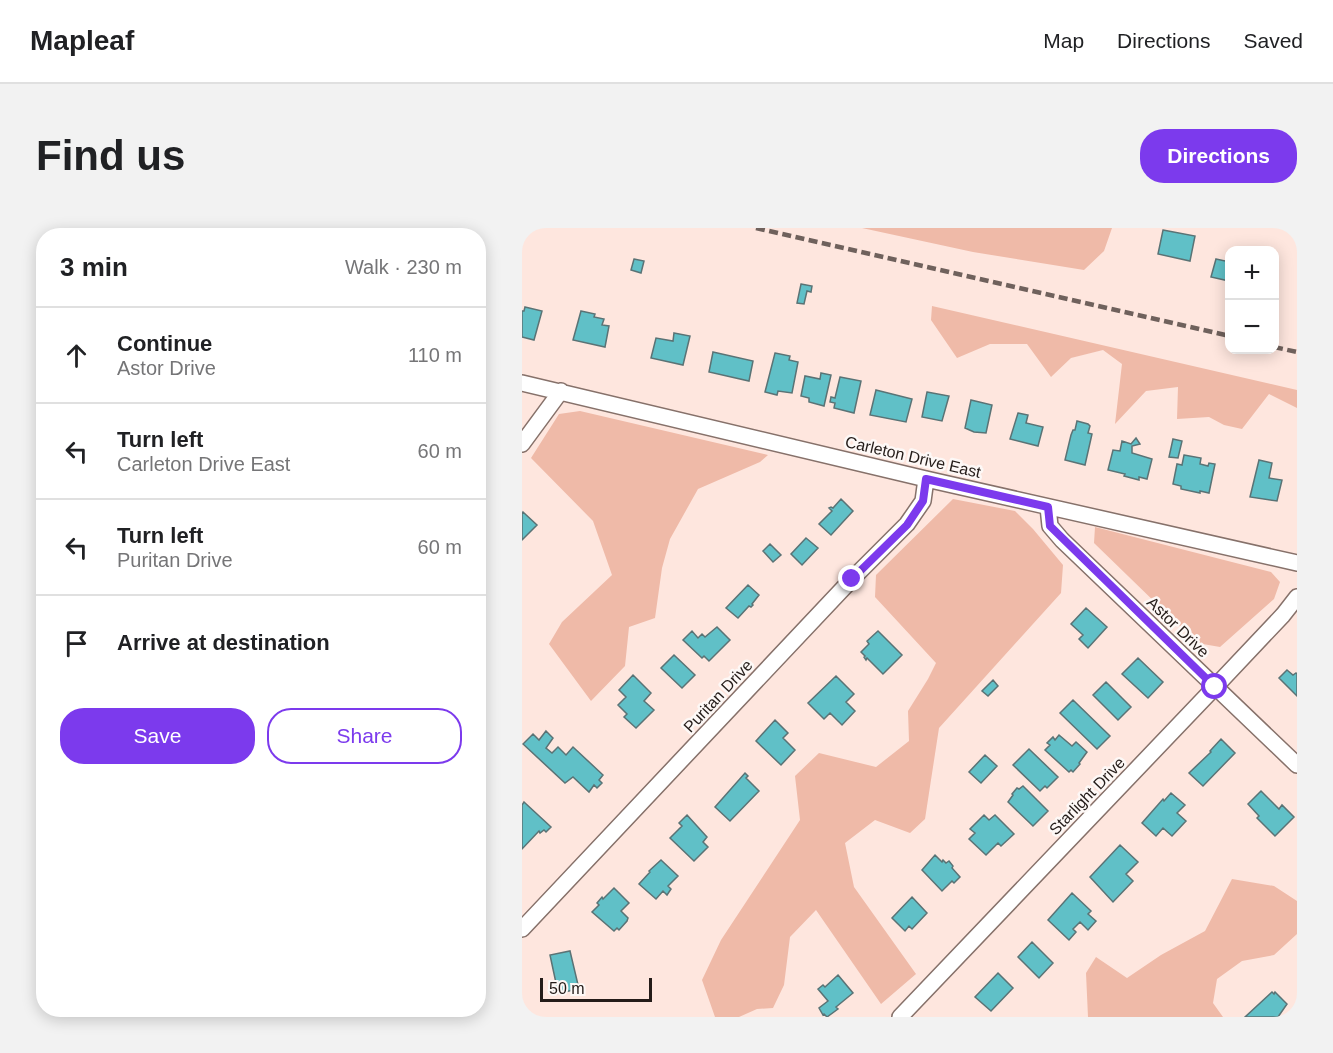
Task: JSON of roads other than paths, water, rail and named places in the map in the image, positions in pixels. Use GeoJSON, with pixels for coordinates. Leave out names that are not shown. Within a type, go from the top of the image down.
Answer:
{"type":"FeatureCollection","features":[{"type":"Feature","properties":{"kind":"street","name":"Carleton Drive East"},"geometry":{"type":"LineString","coordinates":[[522,382],[926,479],[1297,563]]}},
{"type":"Feature","properties":{"kind":"street"},"geometry":{"type":"LineString","coordinates":[[522,444],[561,391]]}},
{"type":"Feature","properties":{"kind":"street","name":"Puritan Drive"},"geometry":{"type":"LineString","coordinates":[[522,929],[852,579],[907,525],[923,501],[926,479]]}},
{"type":"Feature","properties":{"kind":"street","name":"Astor Drive"},"geometry":{"type":"LineString","coordinates":[[1048,507],[1050,526],[1056,533],[1297,765]]}},
{"type":"Feature","properties":{"kind":"street","name":"Starlight Drive"},"geometry":{"type":"LineString","coordinates":[[900,1017],[1284,615],[1297,597]]}},
{"type":"Feature","properties":{"kind":"railway"},"geometry":{"type":"LineString","coordinates":[[756,228],[1225,335]]}},
{"type":"Feature","properties":{"kind":"railway"},"geometry":{"type":"LineString","coordinates":[[1279,348],[1297,352]]}}]}
